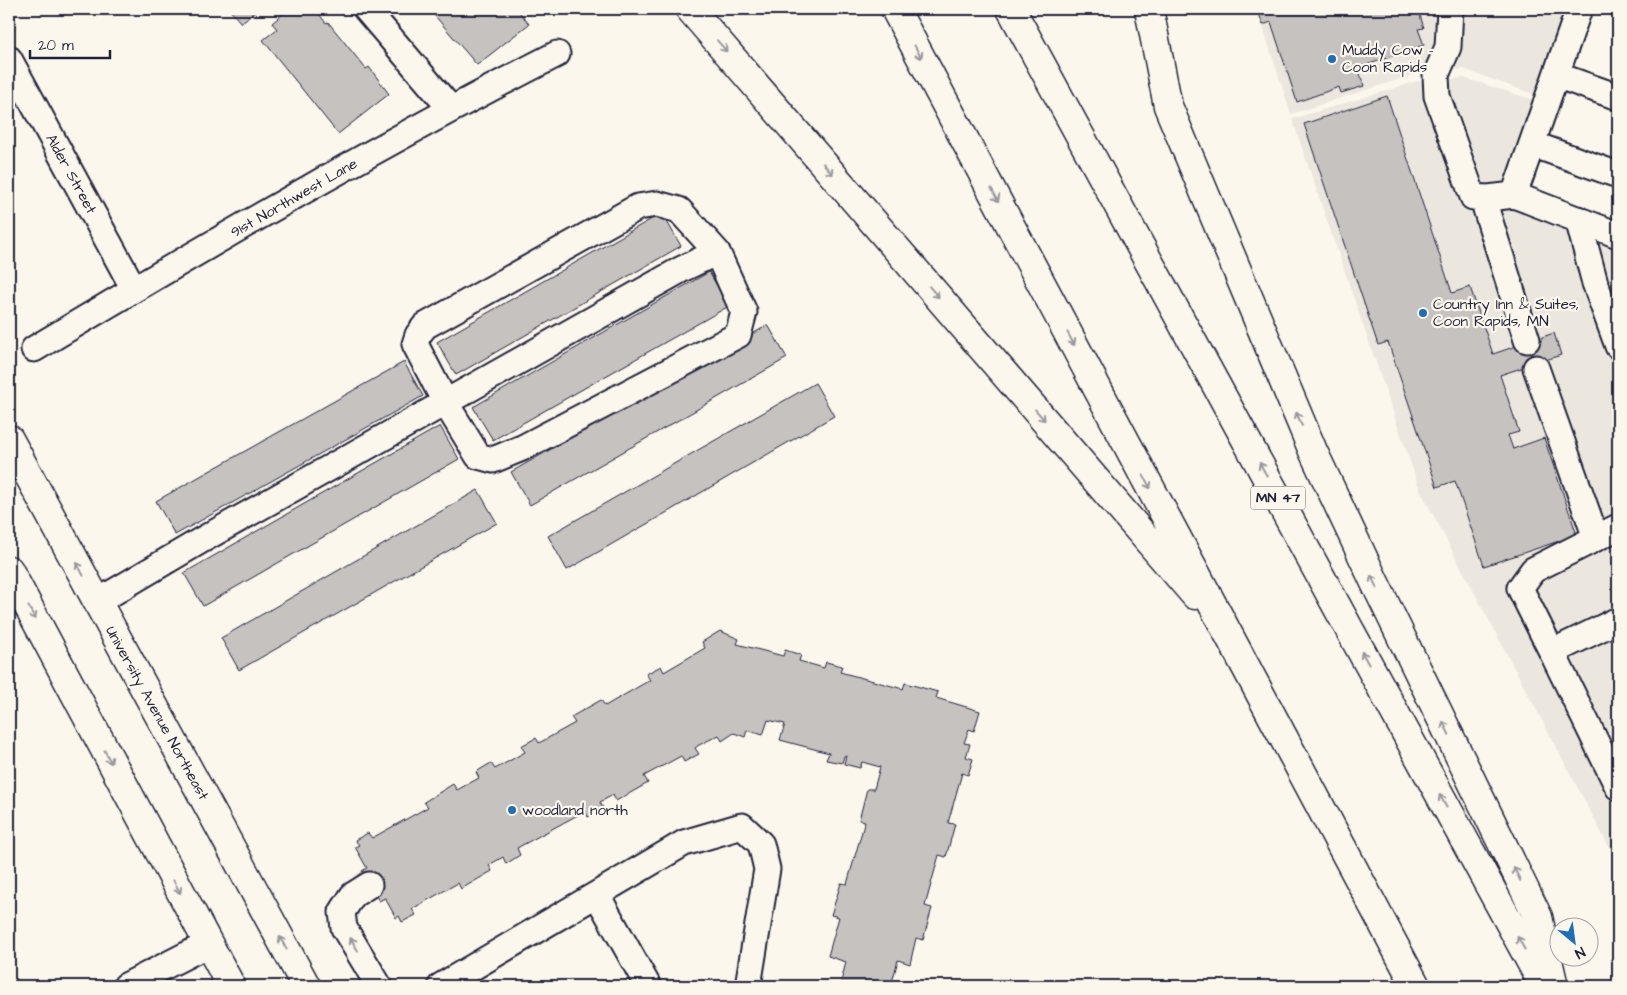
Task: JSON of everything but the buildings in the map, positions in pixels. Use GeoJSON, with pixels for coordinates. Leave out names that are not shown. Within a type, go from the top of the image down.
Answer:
{"type":"FeatureCollection","features":[{"type":"Feature","properties":{"kind":"main road"},"geometry":{"type":"LineString","coordinates":[[690,9],[1227,632]]}},
{"type":"Feature","properties":{"kind":"main road"},"geometry":{"type":"LineString","coordinates":[[895,9],[1416,986]]}},
{"type":"Feature","properties":{"kind":"main road","name":"MN 47"},"geometry":{"type":"LineString","coordinates":[[1011,9],[1544,986]]}},
{"type":"Feature","properties":{"kind":"main road"},"geometry":{"type":"LineString","coordinates":[[1149,9],[1168,106],[1313,451],[1376,585],[1538,917],[1554,986]]}},
{"type":"Feature","properties":{"kind":"main road","name":"University Avenue Northeast"},"geometry":{"type":"LineString","coordinates":[[9,439],[306,986]]}},
{"type":"Feature","properties":{"kind":"main road"},"geometry":{"type":"LineString","coordinates":[[9,570],[231,986]]}},
{"type":"Feature","properties":{"kind":"street"},"geometry":{"type":"LineString","coordinates":[[366,9],[451,109]]}},
{"type":"Feature","properties":{"kind":"street"},"geometry":{"type":"LineString","coordinates":[[1450,9],[1448,47],[1436,75],[1437,96],[1472,197],[1488,198],[1514,195],[1618,234]]}},
{"type":"Feature","properties":{"kind":"street"},"geometry":{"type":"LineString","coordinates":[[1514,195],[1580,9]]}},
{"type":"Feature","properties":{"kind":"street","name":"91st Northwest Lane"},"geometry":{"type":"LineString","coordinates":[[34,349],[134,289],[451,109],[557,54]]}},
{"type":"Feature","properties":{"kind":"street","name":"Alder Street"},"geometry":{"type":"LineString","coordinates":[[9,59],[134,289]]}},
{"type":"Feature","properties":{"kind":"street"},"geometry":{"type":"LineString","coordinates":[[1556,75],[1618,97]]}},
{"type":"Feature","properties":{"kind":"street"},"geometry":{"type":"LineString","coordinates":[[1532,144],[1618,175]]}},
{"type":"Feature","properties":{"kind":"street"},"geometry":{"type":"LineString","coordinates":[[1488,198],[1486,209],[1527,340]]}},
{"type":"Feature","properties":{"kind":"street"},"geometry":{"type":"LineString","coordinates":[[657,204],[679,210],[718,252],[744,312],[738,334],[522,448],[493,460],[478,456],[445,402],[415,344],[418,334],[425,326],[638,207],[657,204]]}},
{"type":"Feature","properties":{"kind":"street"},"geometry":{"type":"LineString","coordinates":[[1578,219],[1596,283],[1618,346]]}},
{"type":"Feature","properties":{"kind":"street"},"geometry":{"type":"LineString","coordinates":[[97,602],[200,540],[445,402],[718,252]]}},
{"type":"Feature","properties":{"kind":"street"},"geometry":{"type":"LineString","coordinates":[[1536,368],[1596,538]]}},
{"type":"Feature","properties":{"kind":"street"},"geometry":{"type":"LineString","coordinates":[[1618,527],[1533,570],[1520,588],[1618,787]]}},
{"type":"Feature","properties":{"kind":"street"},"geometry":{"type":"LineString","coordinates":[[1552,652],[1618,620]]}},
{"type":"Feature","properties":{"kind":"street"},"geometry":{"type":"LineString","coordinates":[[441,986],[684,843],[742,826],[761,844],[767,869],[748,986]]}},
{"type":"Feature","properties":{"kind":"street"},"geometry":{"type":"LineString","coordinates":[[369,885],[353,895],[342,912],[344,928],[379,986]]}},
{"type":"Feature","properties":{"kind":"street"},"geometry":{"type":"LineString","coordinates":[[597,895],[648,986]]}},
{"type":"Feature","properties":{"kind":"street"},"geometry":{"type":"LineString","coordinates":[[126,986],[208,944]]}},
{"type":"Feature","properties":{"kind":"shaded area"},"geometry":{"type":"Polygon","coordinates":[[[1257,9],[1568,9],[1541,97],[1463,69],[1416,74],[1291,114],[1257,9]]]}},
{"type":"Feature","properties":{"kind":"shaded area"},"geometry":{"type":"Polygon","coordinates":[[[1464,78],[1541,102],[1508,204],[1618,246],[1618,864],[1420,490],[1292,119],[1418,81],[1464,78]]]}},
{"type":"Feature","properties":{"kind":"place","name":"Muddy Cow - Coon Rapids"},"geometry":{"type":"Point","coordinates":[1332,59]}},
{"type":"Feature","properties":{"kind":"place","name":"Country Inn & Suites, Coon Rapids, MN"},"geometry":{"type":"Point","coordinates":[1423,313]}},
{"type":"Feature","properties":{"kind":"place","name":"woodland north"},"geometry":{"type":"Point","coordinates":[512,810]}}]}
